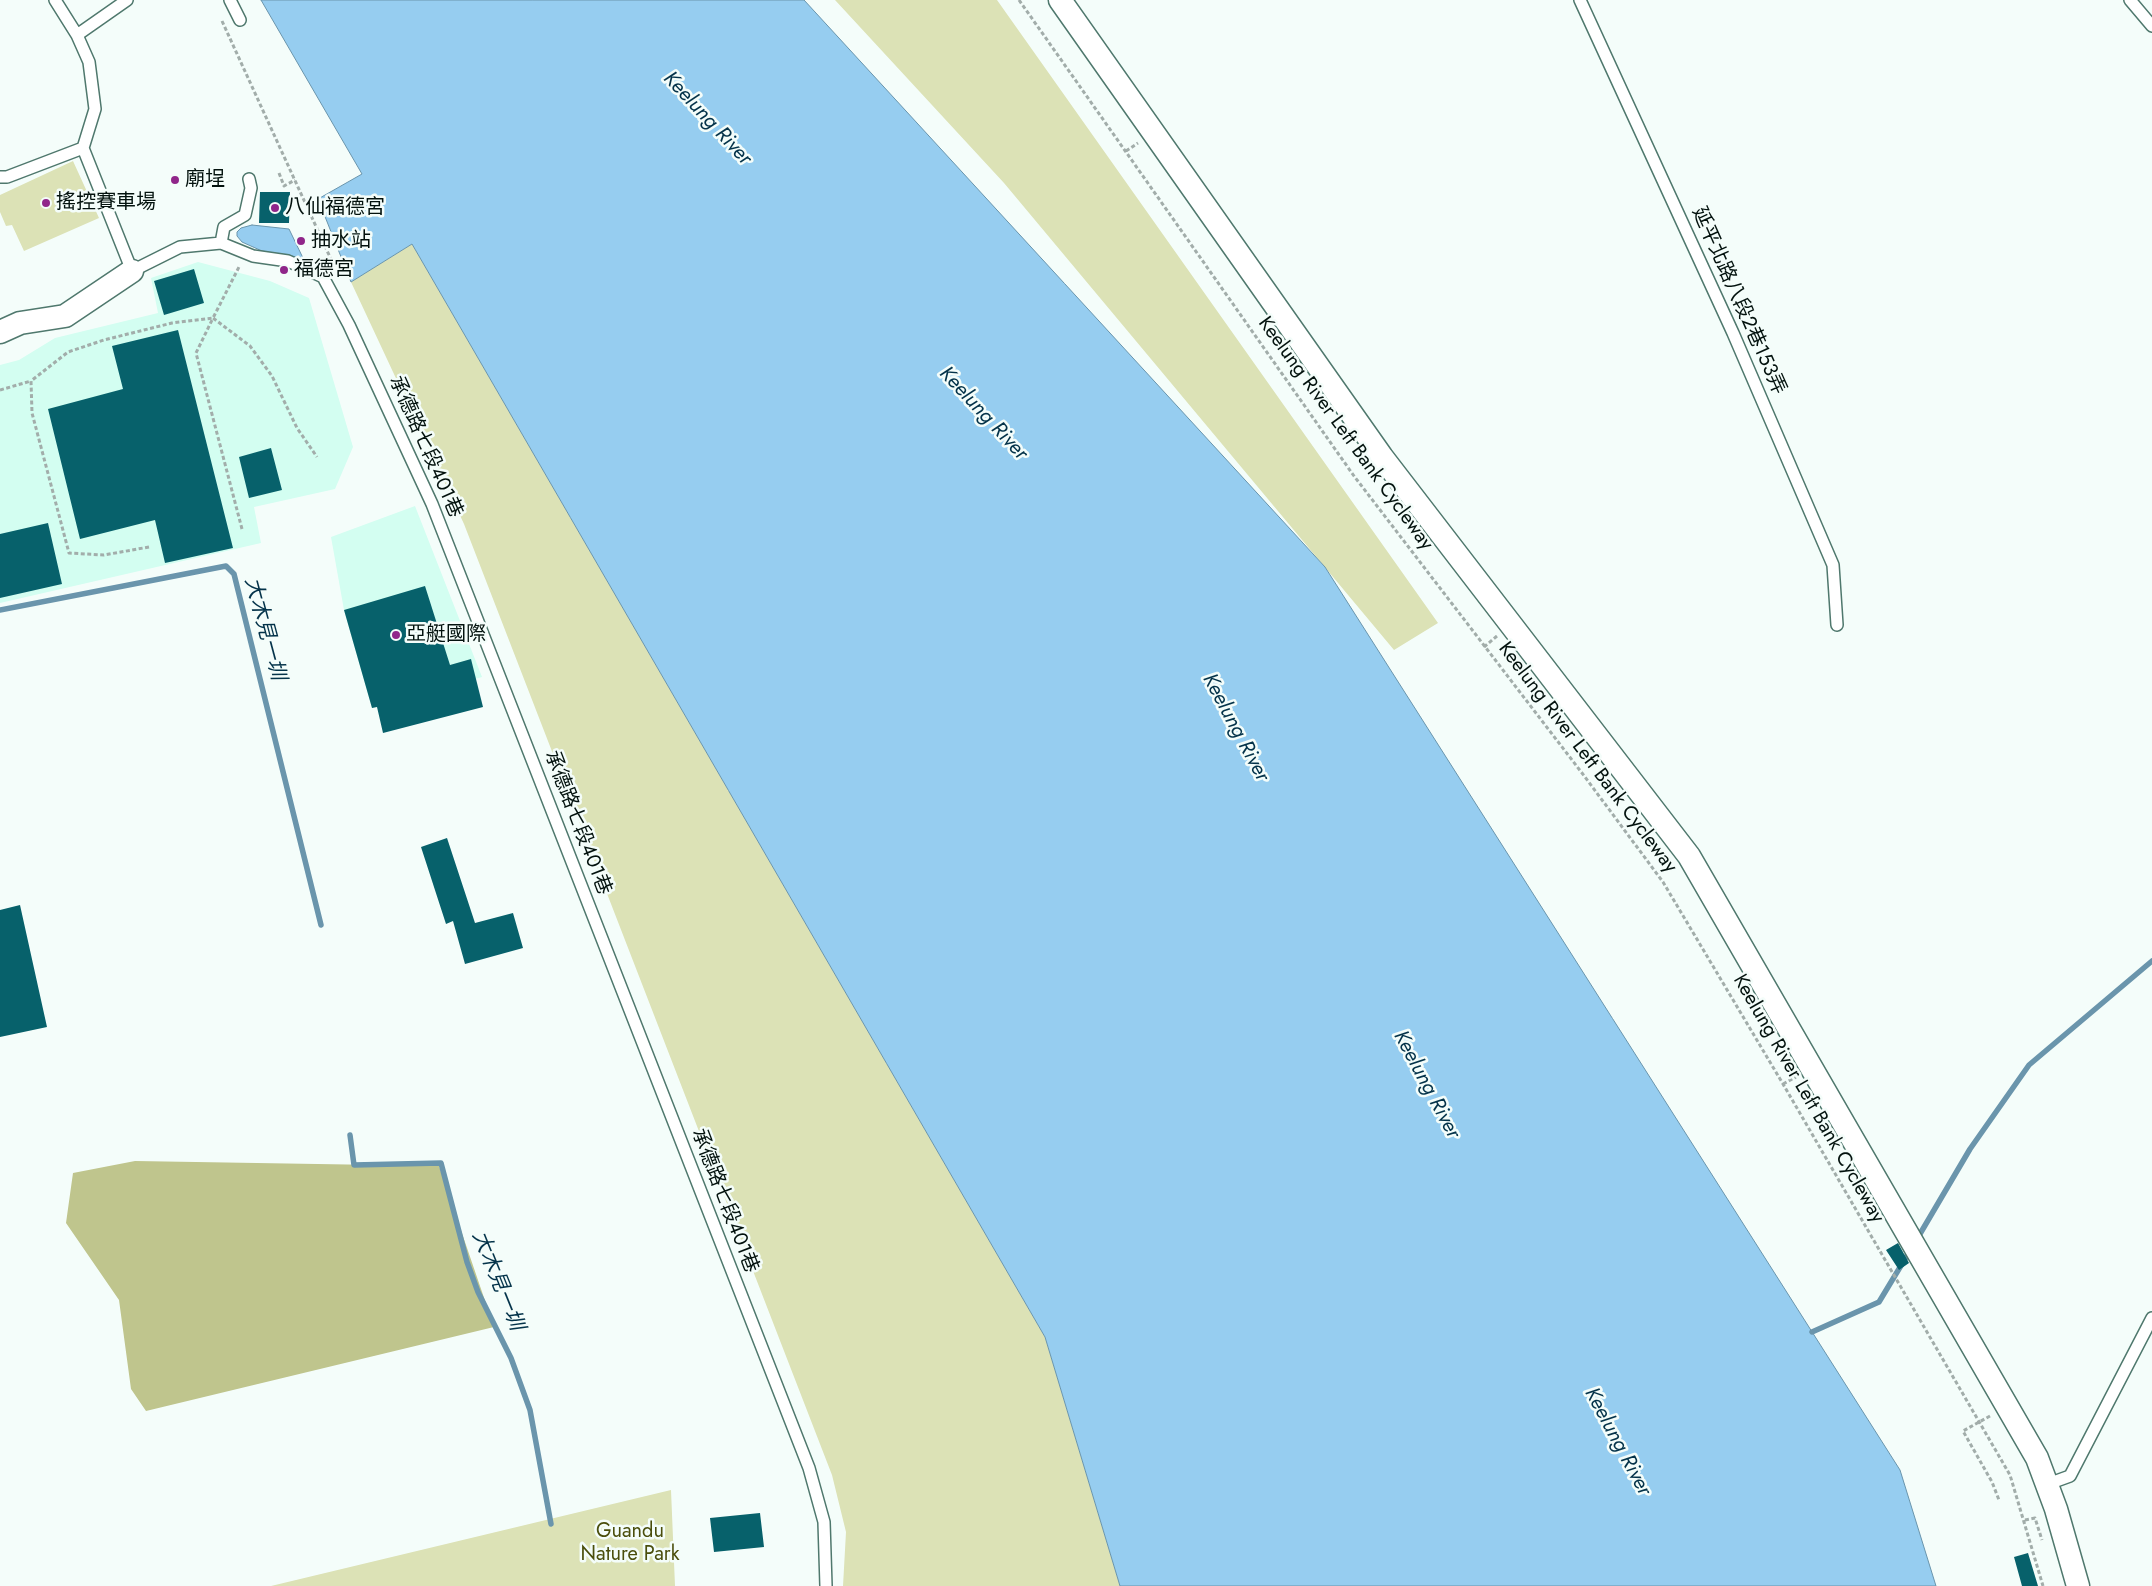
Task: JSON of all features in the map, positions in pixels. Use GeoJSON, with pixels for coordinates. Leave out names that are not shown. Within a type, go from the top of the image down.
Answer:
{"type":"FeatureCollection","features":[{"type":"Feature","properties":{"kind":"street"},"geometry":{"type":"LineString","coordinates":[[1060,0],[1382,457],[1689,856],[2037,1458],[2048,1484],[2078,1586]]}},
{"type":"Feature","properties":{"kind":"street"},"geometry":{"type":"LineString","coordinates":[[1,328],[65,316],[132,271]]}},
{"type":"Feature","properties":{"kind":"lane"},"geometry":{"type":"LineString","coordinates":[[55,0],[77,35],[88,62],[95,109],[83,148],[132,271]]}},
{"type":"Feature","properties":{"kind":"lane"},"geometry":{"type":"LineString","coordinates":[[77,35],[128,0]]}},
{"type":"Feature","properties":{"kind":"lane"},"geometry":{"type":"LineString","coordinates":[[230,0],[240,20]]}},
{"type":"Feature","properties":{"kind":"lane","name":"延平北路八段2巷153弄"},"geometry":{"type":"LineString","coordinates":[[1580,0],[1733,333],[1833,566],[1837,625]]}},
{"type":"Feature","properties":{"kind":"lane"},"geometry":{"type":"LineString","coordinates":[[2130,0],[2152,26]]}},
{"type":"Feature","properties":{"kind":"lane"},"geometry":{"type":"LineString","coordinates":[[0,177],[7,178],[83,148]]}},
{"type":"Feature","properties":{"kind":"lane"},"geometry":{"type":"LineString","coordinates":[[221,243],[224,227],[245,215],[251,188],[249,179]]}},
{"type":"Feature","properties":{"kind":"lane","name":"承德路七段401巷"},"geometry":{"type":"LineString","coordinates":[[132,271],[180,247],[221,243],[254,256],[288,261],[323,277],[348,325],[432,504],[809,1468],[824,1522],[826,1586]]}},
{"type":"Feature","properties":{"kind":"lane"},"geometry":{"type":"LineString","coordinates":[[2048,1484],[2070,1476],[2152,1318]]}},
{"type":"Feature","properties":{"kind":"path","name":"Keelung River Left Bank Cycleway"},"geometry":{"type":"LineString","coordinates":[[1020,0],[1354,476],[1582,773],[1663,882],[2010,1476],[2025,1520],[2043,1586]]}},
{"type":"Feature","properties":{"kind":"path"},"geometry":{"type":"LineString","coordinates":[[279,173],[284,186],[295,180]]}},
{"type":"Feature","properties":{"kind":"path"},"geometry":{"type":"LineString","coordinates":[[242,529],[196,353],[246,253]]}},
{"type":"Feature","properties":{"kind":"path"},"geometry":{"type":"LineString","coordinates":[[0,390],[31,381],[68,352],[104,340],[172,323],[213,318],[250,346],[272,376],[297,428],[317,457]]}},
{"type":"Feature","properties":{"kind":"path"},"geometry":{"type":"LineString","coordinates":[[31,381],[32,413],[69,553],[104,555],[149,547]]}},
{"type":"Feature","properties":{"kind":"path"},"geometry":{"type":"LineString","coordinates":[[1980,1422],[1963,1431],[1992,1482],[1999,1500]]}},
{"type":"Feature","properties":{"kind":"path"},"geometry":{"type":"LineString","coordinates":[[2025,1520],[2035,1518],[2043,1544]]}},
{"type":"Feature","properties":{"kind":"shaded area"},"geometry":{"type":"Polygon","coordinates":[[[198,262],[270,281],[309,298],[353,447],[335,489],[254,507],[261,543],[0,603],[0,365],[19,360],[55,338],[158,313],[151,278],[198,262]]]}},
{"type":"Feature","properties":{"kind":"shaded area","name":"亞艇國際"},"geometry":{"type":"Polygon","coordinates":[[[415,506],[482,677],[372,708],[344,610],[331,537],[415,506]]]}},
{"type":"Feature","properties":{"kind":"green space"},"geometry":{"type":"Polygon","coordinates":[[[835,0],[997,0],[1438,623],[1394,650],[1004,183],[835,0]]]}},
{"type":"Feature","properties":{"kind":"green space","name":"搖控賽車場"},"geometry":{"type":"Polygon","coordinates":[[[73,161],[99,218],[24,251],[12,225],[6,226],[0,212],[0,195],[73,161]]]}},
{"type":"Feature","properties":{"kind":"green space"},"geometry":{"type":"Polygon","coordinates":[[[412,244],[1045,1337],[1120,1586],[843,1586],[846,1532],[832,1475],[464,524],[351,282],[412,244]]]}},
{"type":"Feature","properties":{"kind":"green space"},"geometry":{"type":"Polygon","coordinates":[[[135,1161],[439,1166],[494,1327],[146,1411],[131,1389],[119,1300],[66,1223],[73,1173],[135,1161]]]}},
{"type":"Feature","properties":{"kind":"green space","name":"Guandu Nature Park"},"geometry":{"type":"Polygon","coordinates":[[[671,1490],[675,1586],[271,1586],[671,1490]]]}},
{"type":"Feature","properties":{"kind":"water","name":"Keelung River"},"geometry":{"type":"Polygon","coordinates":[[[261,0],[804,0],[1325,567],[1900,1470],[1936,1586],[1120,1586],[1045,1337],[412,244],[351,282],[318,199],[362,174],[261,0]]]}},
{"type":"Feature","properties":{"kind":"water"},"geometry":{"type":"Polygon","coordinates":[[[252,225],[289,229],[303,258],[262,251],[242,242],[237,236],[237,232],[241,228],[252,225]]]}},
{"type":"Feature","properties":{"kind":"building","name":"八仙福德宮"},"geometry":{"type":"Polygon","coordinates":[[[260,192],[290,192],[289,223],[259,223],[260,192]]]}},
{"type":"Feature","properties":{"kind":"building"},"geometry":{"type":"Polygon","coordinates":[[[194,269],[204,303],[164,315],[154,281],[194,269]]]}},
{"type":"Feature","properties":{"kind":"building"},"geometry":{"type":"Polygon","coordinates":[[[178,330],[233,548],[165,563],[155,520],[80,539],[48,409],[123,389],[112,346],[178,330]]]}},
{"type":"Feature","properties":{"kind":"building"},"geometry":{"type":"Polygon","coordinates":[[[271,448],[282,490],[249,498],[239,457],[271,448]]]}},
{"type":"Feature","properties":{"kind":"building"},"geometry":{"type":"Polygon","coordinates":[[[48,523],[62,584],[0,598],[0,534],[48,523]]]}},
{"type":"Feature","properties":{"kind":"building","name":"亞艇國際"},"geometry":{"type":"Polygon","coordinates":[[[425,586],[450,665],[471,659],[483,707],[383,733],[377,707],[372,708],[344,610],[425,586]]]}},
{"type":"Feature","properties":{"kind":"building"},"geometry":{"type":"Polygon","coordinates":[[[447,838],[475,923],[513,913],[523,948],[465,964],[453,921],[446,924],[421,847],[447,838]]]}},
{"type":"Feature","properties":{"kind":"building"},"geometry":{"type":"Polygon","coordinates":[[[20,905],[47,1027],[0,1037],[0,910],[20,905]]]}},
{"type":"Feature","properties":{"kind":"building"},"geometry":{"type":"Polygon","coordinates":[[[1898,1243],[1909,1263],[1899,1270],[1886,1250],[1898,1243]]]}},
{"type":"Feature","properties":{"kind":"building"},"geometry":{"type":"Polygon","coordinates":[[[760,1513],[764,1547],[714,1552],[710,1518],[760,1513]]]}},
{"type":"Feature","properties":{"kind":"building"},"geometry":{"type":"Polygon","coordinates":[[[2028,1553],[2038,1586],[2022,1586],[2014,1557],[2028,1553]]]}},
{"type":"Feature","properties":{"kind":"waterway","name":"大木見一圳"},"geometry":{"type":"LineString","coordinates":[[0,610],[226,566],[234,574],[321,925]]}},
{"type":"Feature","properties":{"kind":"waterway"},"geometry":{"type":"LineString","coordinates":[[1917,1239],[1970,1149],[2029,1065],[2152,961]]}},
{"type":"Feature","properties":{"kind":"waterway","name":"大木見一圳"},"geometry":{"type":"LineString","coordinates":[[350,1135],[354,1165],[441,1163],[467,1262],[478,1292],[511,1358],[530,1410],[551,1524]]}},
{"type":"Feature","properties":{"kind":"waterway"},"geometry":{"type":"LineString","coordinates":[[1812,1332],[1879,1302],[1911,1249]]}},
{"type":"Feature","properties":{"kind":"place","name":"廟埕"},"geometry":{"type":"Point","coordinates":[175,180]}},
{"type":"Feature","properties":{"kind":"place","name":"搖控賽車場"},"geometry":{"type":"Point","coordinates":[46,203]}},
{"type":"Feature","properties":{"kind":"place","name":"八仙福德宮"},"geometry":{"type":"Point","coordinates":[275,208]}},
{"type":"Feature","properties":{"kind":"place","name":"抽水站"},"geometry":{"type":"Point","coordinates":[301,241]}},
{"type":"Feature","properties":{"kind":"place","name":"福德宮"},"geometry":{"type":"Point","coordinates":[284,270]}},
{"type":"Feature","properties":{"kind":"place","name":"亞艇國際"},"geometry":{"type":"Point","coordinates":[396,635]}}]}
